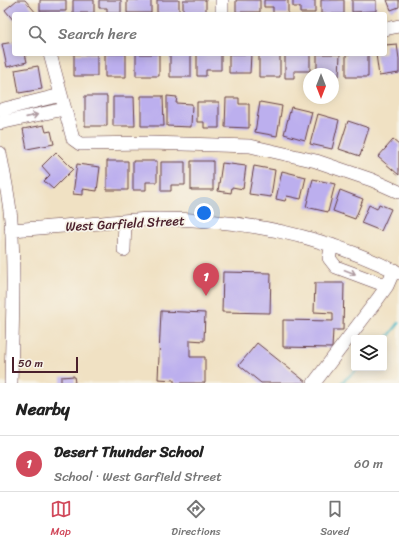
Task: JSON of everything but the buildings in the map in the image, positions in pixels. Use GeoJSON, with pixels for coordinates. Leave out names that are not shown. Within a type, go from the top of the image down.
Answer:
{"type":"FeatureCollection","features":[{"type":"Feature","properties":{"kind":"street"},"geometry":{"type":"LineString","coordinates":[[222,0],[222,12]]}},
{"type":"Feature","properties":{"kind":"street"},"geometry":{"type":"LineString","coordinates":[[387,29],[399,26]]}},
{"type":"Feature","properties":{"kind":"street"},"geometry":{"type":"LineString","coordinates":[[51,56],[73,139],[80,144],[150,143],[250,146],[316,161],[372,180],[399,192]]}},
{"type":"Feature","properties":{"kind":"street"},"geometry":{"type":"LineString","coordinates":[[0,110],[61,95]]}},
{"type":"Feature","properties":{"kind":"street"},"geometry":{"type":"LineString","coordinates":[[0,123],[64,108]]}},
{"type":"Feature","properties":{"kind":"street"},"geometry":{"type":"LineString","coordinates":[[0,153],[8,196],[11,230],[13,280],[11,383]]}},
{"type":"Feature","properties":{"kind":"street","name":"West Garfield Street"},"geometry":{"type":"LineString","coordinates":[[11,230],[158,219],[201,220],[236,224],[317,240],[380,263],[397,271]]}},
{"type":"Feature","properties":{"kind":"street"},"geometry":{"type":"LineString","coordinates":[[124,250],[125,221]]}},
{"type":"Feature","properties":{"kind":"street"},"geometry":{"type":"LineString","coordinates":[[332,245],[329,258],[336,267],[387,286]]}},
{"type":"Feature","properties":{"kind":"street"},"geometry":{"type":"LineString","coordinates":[[314,383],[397,271]]}},
{"type":"Feature","properties":{"kind":"waterway"},"geometry":{"type":"LineString","coordinates":[[387,338],[399,323]]}},
{"type":"Feature","properties":{"kind":"waterway"},"geometry":{"type":"LineString","coordinates":[[341,383],[355,371]]}},
{"type":"Feature","properties":{"kind":"place","name":"Desert Thunder School"},"geometry":{"type":"Point","coordinates":[206,296]}}]}
